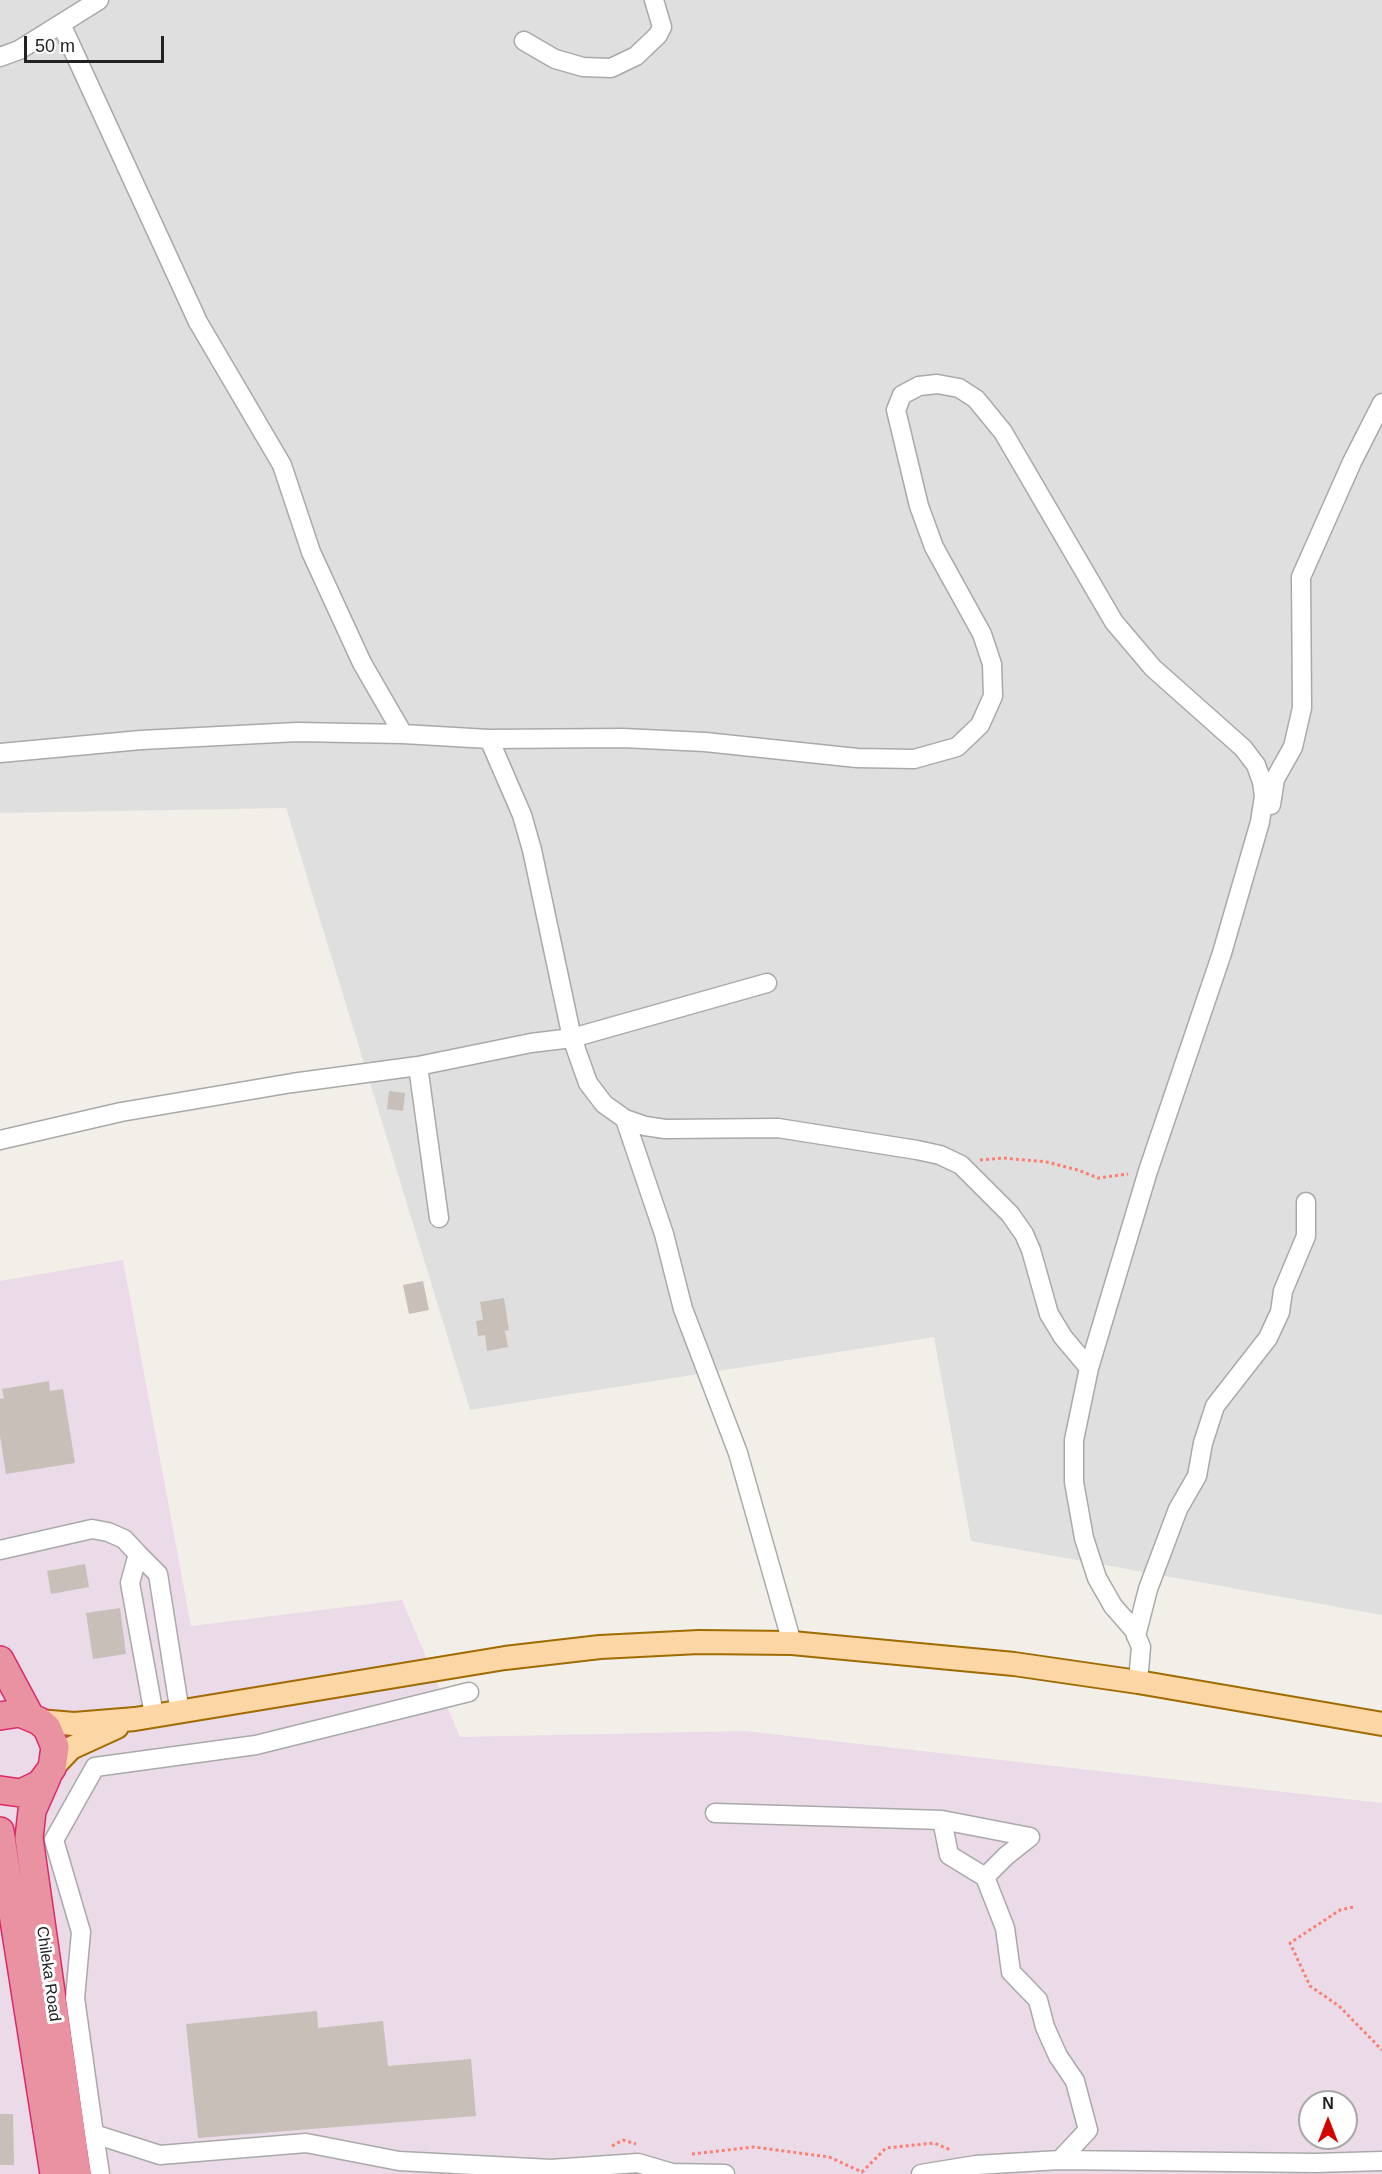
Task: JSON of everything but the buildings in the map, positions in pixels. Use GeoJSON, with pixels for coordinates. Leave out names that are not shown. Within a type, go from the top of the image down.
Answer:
{"type":"FeatureCollection","features":[{"type":"Feature","properties":{"kind":"highway","name":"Chileka Road"},"geometry":{"type":"LineString","coordinates":[[0,1660],[34,1718],[52,1737],[55,1747],[50,1772],[32,1811],[29,1838],[77,2174]]}},
{"type":"Feature","properties":{"kind":"highway"},"geometry":{"type":"LineString","coordinates":[[0,1716],[20,1713],[34,1718]]}},
{"type":"Feature","properties":{"kind":"highway"},"geometry":{"type":"LineString","coordinates":[[0,1790],[21,1792],[40,1784],[50,1772]]}},
{"type":"Feature","properties":{"kind":"highway"},"geometry":{"type":"LineString","coordinates":[[0,1831],[54,2174]]}},
{"type":"Feature","properties":{"kind":"main road"},"geometry":{"type":"LineString","coordinates":[[34,1718],[74,1724],[145,1717],[504,1658],[600,1647],[699,1642],[792,1643],[1014,1664],[1138,1682],[1382,1724]]}},
{"type":"Feature","properties":{"kind":"main road"},"geometry":{"type":"LineString","coordinates":[[50,1772],[71,1748],[145,1717]]}},
{"type":"Feature","properties":{"kind":"street"},"geometry":{"type":"LineString","coordinates":[[0,57],[20,50],[99,0]]}},
{"type":"Feature","properties":{"kind":"street"},"geometry":{"type":"LineString","coordinates":[[524,41],[555,59],[583,67],[611,68],[636,56],[658,35],[662,27],[654,0]]}},
{"type":"Feature","properties":{"kind":"street"},"geometry":{"type":"LineString","coordinates":[[61,24],[198,322],[282,465],[311,552],[362,663],[403,734]]}},
{"type":"Feature","properties":{"kind":"street"},"geometry":{"type":"LineString","coordinates":[[0,753],[216,735],[403,734],[489,740],[623,738],[705,742],[857,758],[891,759],[914,759],[957,747],[980,725],[993,696],[992,664],[982,634],[934,547],[919,506],[896,410],[902,395],[919,386],[937,384],[959,388],[976,399],[989,413],[1114,622],[1153,668],[1243,748],[1256,765],[1264,796],[1260,822],[1222,953],[1148,1171],[1089,1368],[1074,1440],[1074,1482],[1084,1538],[1097,1578],[1141,1647],[1138,1682]]}},
{"type":"Feature","properties":{"kind":"street"},"geometry":{"type":"LineString","coordinates":[[1260,822],[1271,807],[1275,778],[1293,747],[1302,708],[1301,578],[1352,462],[1382,403]]}},
{"type":"Feature","properties":{"kind":"street"},"geometry":{"type":"LineString","coordinates":[[489,740],[522,815],[532,850],[572,1038],[588,1083],[604,1104],[625,1119],[665,1129],[744,1127],[801,1131],[917,1150],[940,1155],[961,1165],[1010,1215],[1024,1234],[1031,1250],[1049,1314],[1063,1338],[1089,1368]]}},
{"type":"Feature","properties":{"kind":"street"},"geometry":{"type":"LineString","coordinates":[[0,1140],[121,1112],[292,1083],[418,1066],[531,1043],[572,1038],[767,983]]}},
{"type":"Feature","properties":{"kind":"street"},"geometry":{"type":"LineString","coordinates":[[418,1066],[439,1218]]}},
{"type":"Feature","properties":{"kind":"street"},"geometry":{"type":"LineString","coordinates":[[625,1119],[664,1234],[683,1309],[738,1453],[792,1643]]}},
{"type":"Feature","properties":{"kind":"street"},"geometry":{"type":"LineString","coordinates":[[1136,1636],[1148,1589],[1178,1509],[1197,1476],[1215,1406],[1268,1338],[1280,1312],[1284,1291],[1306,1236],[1306,1202]]}},
{"type":"Feature","properties":{"kind":"street"},"geometry":{"type":"LineString","coordinates":[[0,1550],[92,1529],[108,1532],[124,1539],[159,1574],[180,1713]]}},
{"type":"Feature","properties":{"kind":"street"},"geometry":{"type":"LineString","coordinates":[[138,1554],[130,1583],[145,1717]]}},
{"type":"Feature","properties":{"kind":"street"},"geometry":{"type":"LineString","coordinates":[[100,2174],[75,1998],[81,1932],[54,1840],[95,1767],[256,1744],[469,1692]]}},
{"type":"Feature","properties":{"kind":"street"},"geometry":{"type":"LineString","coordinates":[[715,1813],[942,1820],[1030,1837],[985,1877]]}},
{"type":"Feature","properties":{"kind":"street"},"geometry":{"type":"LineString","coordinates":[[942,1820],[949,1855],[985,1877],[1005,1928],[1011,1972],[1038,2000],[1045,2027],[1058,2056],[1075,2081],[1088,2130],[1060,2160]]}},
{"type":"Feature","properties":{"kind":"street"},"geometry":{"type":"LineString","coordinates":[[94,2134],[160,2155],[306,2143],[399,2162],[551,2169],[638,2163],[672,2173],[725,2174]]}},
{"type":"Feature","properties":{"kind":"street"},"geometry":{"type":"LineString","coordinates":[[921,2174],[976,2164],[1060,2160],[1315,2163],[1382,2161]]}},
{"type":"Feature","properties":{"kind":"path"},"geometry":{"type":"LineString","coordinates":[[961,1165],[986,1158],[1047,1162],[1098,1178],[1148,1171]]}},
{"type":"Feature","properties":{"kind":"path"},"geometry":{"type":"LineString","coordinates":[[1353,1907],[1340,1910],[1290,1943],[1310,1986],[1340,2007],[1382,2050]]}},
{"type":"Feature","properties":{"kind":"path"},"geometry":{"type":"LineString","coordinates":[[603,2151],[623,2140],[643,2146]]}},
{"type":"Feature","properties":{"kind":"path"},"geometry":{"type":"LineString","coordinates":[[686,2154],[754,2147],[829,2157],[862,2172],[886,2148],[934,2143],[950,2150],[960,2150]]}},
{"type":"Feature","properties":{"kind":"shaded area"},"geometry":{"type":"Polygon","coordinates":[[[0,0],[1382,0],[1382,1615],[971,1541],[934,1337],[470,1410],[286,808],[0,813],[0,0]]]}},
{"type":"Feature","properties":{"kind":"shaded area"},"geometry":{"type":"Polygon","coordinates":[[[123,1260],[191,1626],[402,1600],[460,1737],[745,1731],[1382,1803],[1382,2174],[0,2174],[0,1281],[123,1260]]]}}]}
